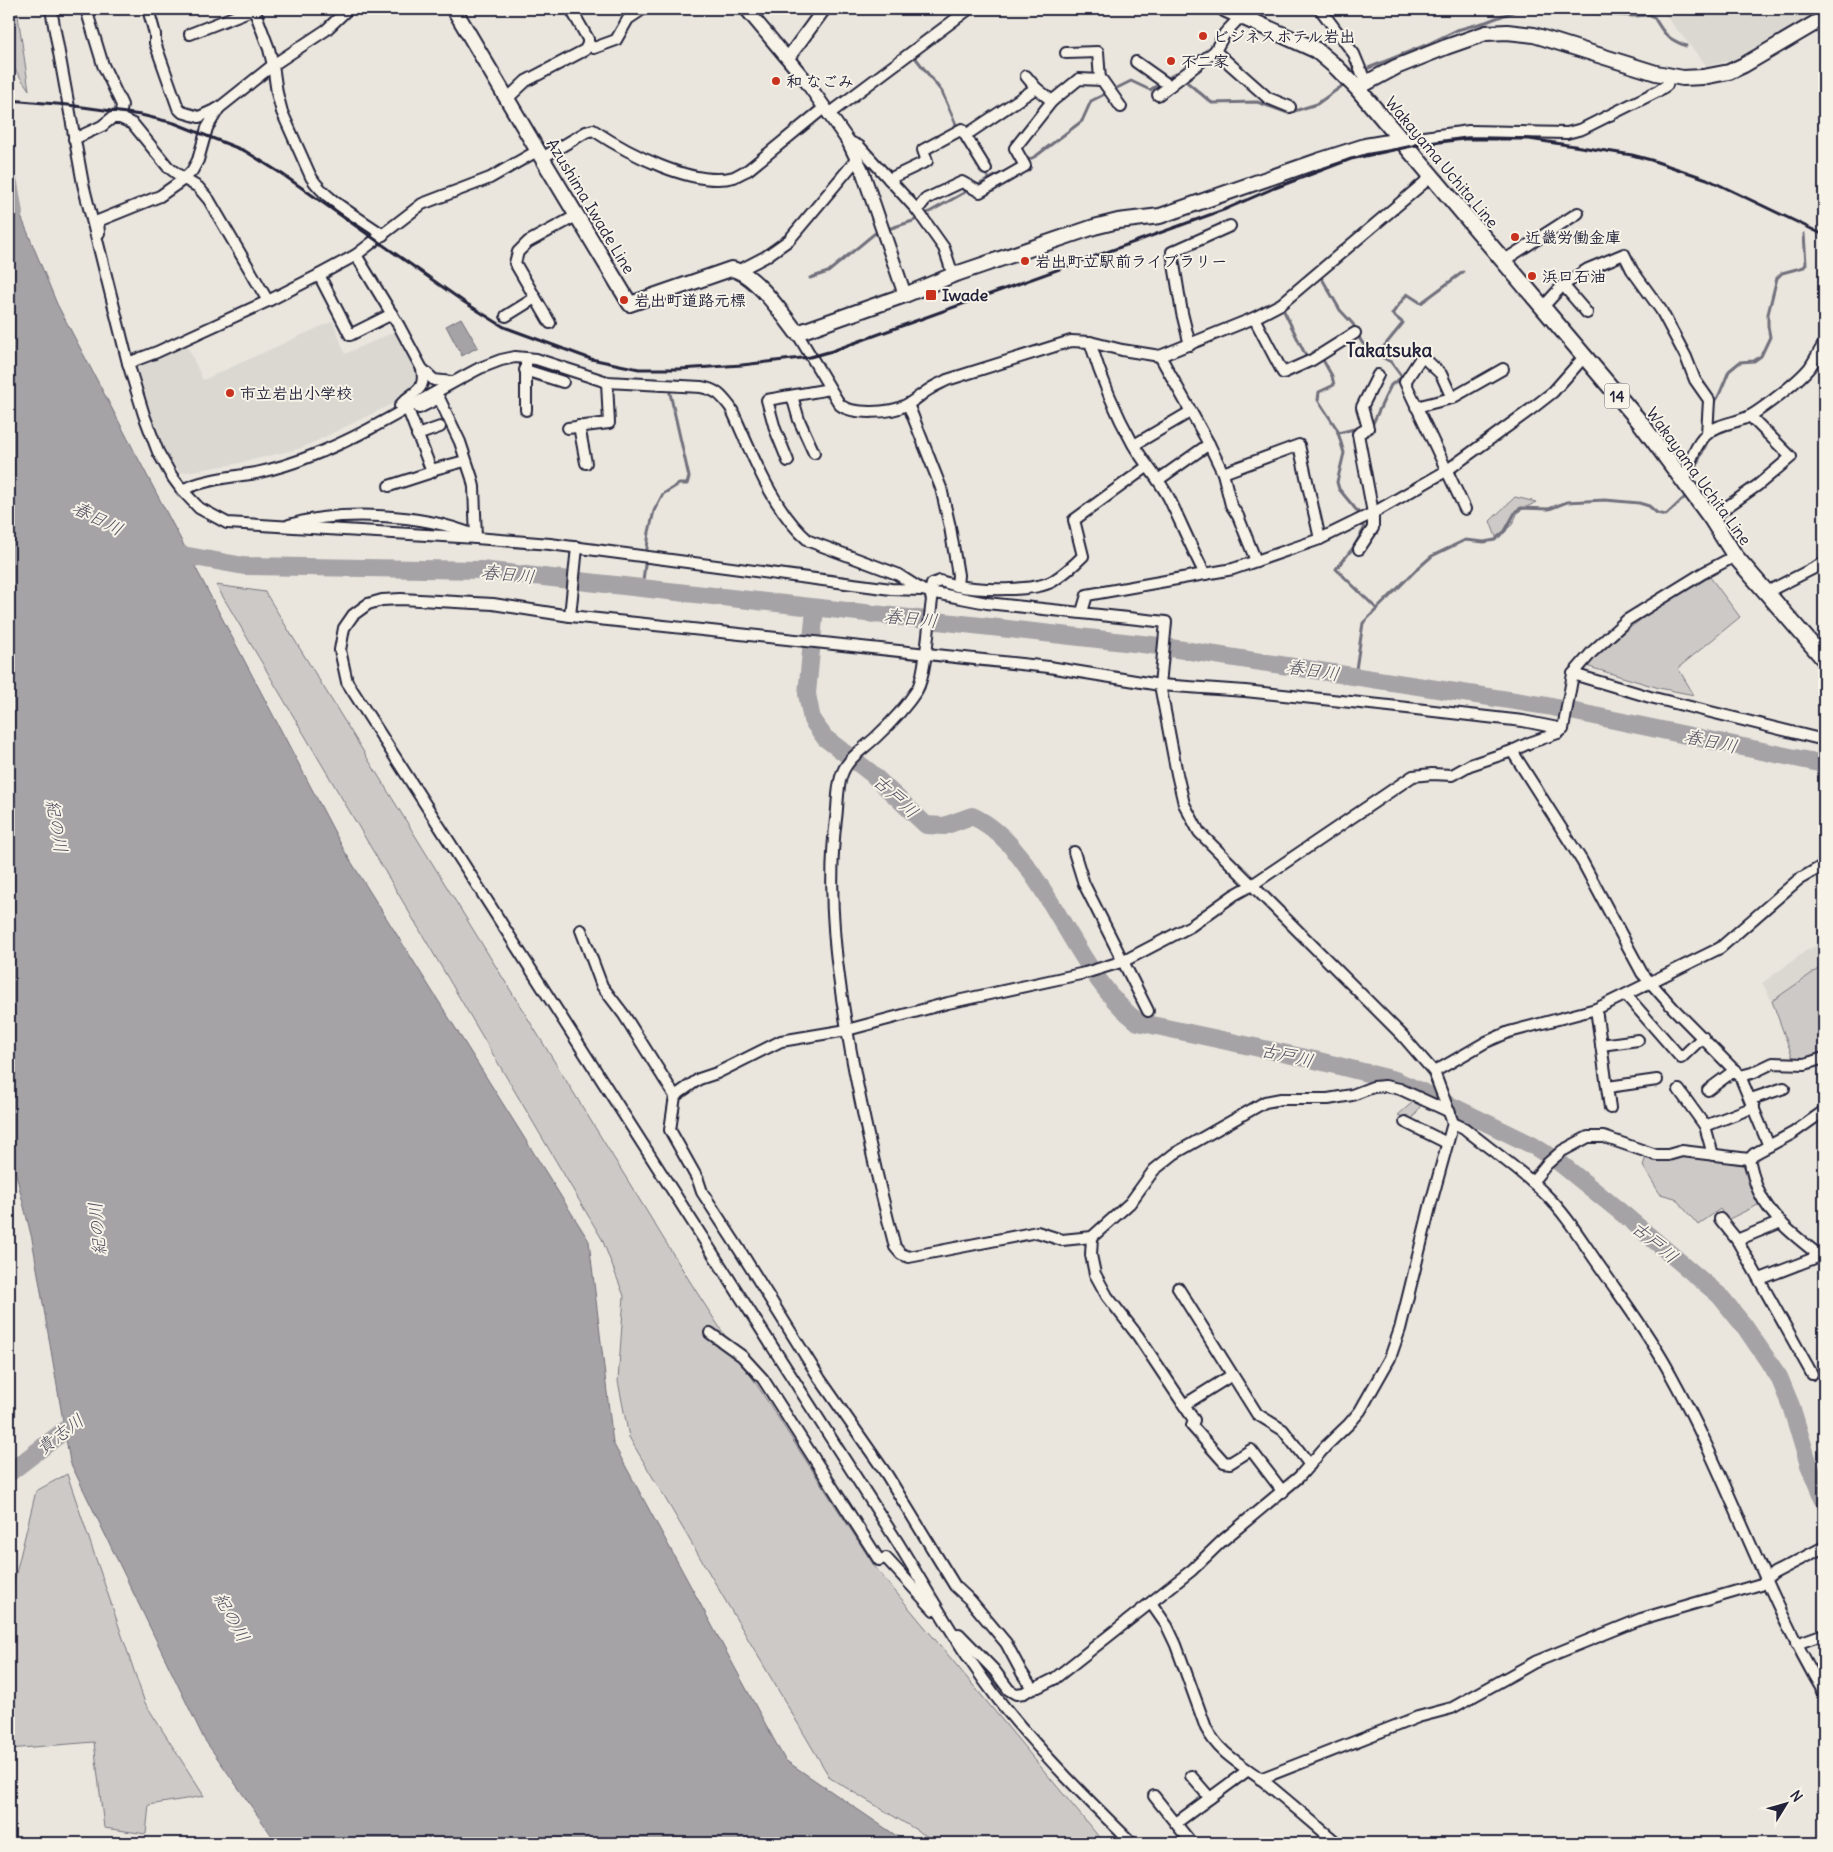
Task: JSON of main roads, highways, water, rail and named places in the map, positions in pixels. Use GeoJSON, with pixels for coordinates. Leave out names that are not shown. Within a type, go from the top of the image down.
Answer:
{"type":"FeatureCollection","features":[{"type":"Feature","properties":{"kind":"main road","name":"Azushima Iwade Line"},"geometry":{"type":"LineString","coordinates":[[454,9],[630,304],[731,269],[740,270],[768,297],[797,334],[905,295],[953,275],[1094,227],[1118,221],[1160,216],[1318,160],[1364,146],[1401,140]]}},
{"type":"Feature","properties":{"kind":"main road","name":"Wakayama Uchita Line"},"geometry":{"type":"LineString","coordinates":[[1225,9],[1316,50],[1361,86],[1401,140],[1640,422],[1711,518],[1735,556],[1824,659]]}},
{"type":"Feature","properties":{"kind":"main road"},"geometry":{"type":"LineString","coordinates":[[1361,86],[1396,67],[1446,47],[1486,34],[1507,32],[1534,35],[1669,76],[1683,78],[1703,77],[1729,72],[1824,18]]}},
{"type":"Feature","properties":{"kind":"water","name":"紀の川"},"geometry":{"type":"Polygon","coordinates":[[[9,187],[57,304],[345,852],[589,1241],[613,1443],[785,1760],[907,1843],[277,1843],[204,1739],[70,1462],[32,1239],[9,1146],[9,187]]]}},
{"type":"Feature","properties":{"kind":"water"},"geometry":{"type":"Polygon","coordinates":[[[461,318],[478,347],[462,356],[446,326],[461,318]]]}},
{"type":"Feature","properties":{"kind":"waterway"},"geometry":{"type":"LineString","coordinates":[[1366,69],[1426,45],[1457,30],[1486,22],[1520,9]]}},
{"type":"Feature","properties":{"kind":"waterway"},"geometry":{"type":"LineString","coordinates":[[1577,9],[1588,13],[1649,15],[1654,17],[1663,32],[1670,38],[1686,46]]}},
{"type":"Feature","properties":{"kind":"waterway"},"geometry":{"type":"LineString","coordinates":[[914,56],[942,92],[958,129]]}},
{"type":"Feature","properties":{"kind":"waterway"},"geometry":{"type":"LineString","coordinates":[[1026,161],[1036,156],[1082,121],[1091,101],[1131,81],[1150,90],[1176,73],[1212,103],[1257,102],[1288,113],[1317,104],[1342,86]]}},
{"type":"Feature","properties":{"kind":"waterway"},"geometry":{"type":"LineString","coordinates":[[989,179],[1020,164]]}},
{"type":"Feature","properties":{"kind":"waterway"},"geometry":{"type":"LineString","coordinates":[[885,230],[913,221],[989,179],[984,171]]}},
{"type":"Feature","properties":{"kind":"waterway"},"geometry":{"type":"LineString","coordinates":[[9,183],[14,213]]}},
{"type":"Feature","properties":{"kind":"waterway"},"geometry":{"type":"LineString","coordinates":[[810,278],[828,272],[874,234],[879,232]]}},
{"type":"Feature","properties":{"kind":"waterway"},"geometry":{"type":"LineString","coordinates":[[1713,405],[1729,371],[1740,362],[1754,361],[1761,356],[1770,337],[1768,314],[1777,278],[1782,273],[1804,267],[1806,264],[1804,234]]}},
{"type":"Feature","properties":{"kind":"waterway"},"geometry":{"type":"LineString","coordinates":[[1377,355],[1403,323],[1392,314],[1407,294],[1421,303],[1463,272]]}},
{"type":"Feature","properties":{"kind":"waterway"},"geometry":{"type":"LineString","coordinates":[[1321,277],[1340,310],[1353,324],[1361,341],[1368,350],[1391,362],[1402,377],[1391,385],[1373,423],[1368,425]]}},
{"type":"Feature","properties":{"kind":"waterway"},"geometry":{"type":"LineString","coordinates":[[1283,309],[1306,356],[1311,357]]}},
{"type":"Feature","properties":{"kind":"waterway"},"geometry":{"type":"LineString","coordinates":[[1319,359],[1323,360],[1332,376],[1334,385],[1319,392],[1318,400],[1337,429],[1344,453],[1337,482],[1339,489],[1358,512],[1364,529],[1353,548],[1336,569],[1377,609]]}},
{"type":"Feature","properties":{"kind":"waterway"},"geometry":{"type":"LineString","coordinates":[[642,589],[649,532],[654,511],[663,494],[679,484],[687,484],[689,477],[670,393]]}},
{"type":"Feature","properties":{"kind":"waterway"},"geometry":{"type":"LineString","coordinates":[[1338,433],[1362,427]]}},
{"type":"Feature","properties":{"kind":"waterway"},"geometry":{"type":"LineString","coordinates":[[1692,483],[1693,472],[1710,436]]}},
{"type":"Feature","properties":{"kind":"waterway"},"geometry":{"type":"LineString","coordinates":[[1355,676],[1363,623],[1432,556],[1465,540],[1484,542],[1495,540],[1505,531],[1516,511],[1521,508],[1549,509],[1567,502],[1605,500],[1639,503],[1649,506],[1657,513],[1666,515],[1685,497]]}},
{"type":"Feature","properties":{"kind":"waterway","name":"春日川"},"geometry":{"type":"LineString","coordinates":[[166,552],[244,566],[481,570],[1151,645],[1547,706],[1824,764]]}},
{"type":"Feature","properties":{"kind":"waterway","name":"古戸川"},"geometry":{"type":"LineString","coordinates":[[815,608],[807,694],[812,720],[825,738],[871,773],[926,825],[944,826],[972,816],[1002,836],[1039,883],[1077,948],[1105,989],[1121,1007],[1138,1022],[1315,1060],[1395,1080],[1532,1145],[1560,1163],[1720,1296],[1745,1327],[1779,1377],[1791,1406],[1809,1465],[1824,1501]]}},
{"type":"Feature","properties":{"kind":"waterway","name":"貴志川"},"geometry":{"type":"LineString","coordinates":[[9,1473],[82,1417]]}},
{"type":"Feature","properties":{"kind":"railway"},"geometry":{"type":"LineString","coordinates":[[9,100],[68,105],[141,115],[174,123],[245,151],[282,174],[464,302],[504,327],[591,359],[639,369],[680,369],[742,365],[810,357],[832,351],[1226,209],[1281,185]]}},
{"type":"Feature","properties":{"kind":"railway"},"geometry":{"type":"LineString","coordinates":[[1275,188],[1351,159],[1417,145],[1464,139],[1529,139],[1632,155],[1651,160],[1707,179],[1824,235]]}},
{"type":"Feature","properties":{"kind":"place","name":"ビジネスホテル岩出"},"geometry":{"type":"Point","coordinates":[1203,36]}},
{"type":"Feature","properties":{"kind":"place","name":"不二家"},"geometry":{"type":"Point","coordinates":[1171,61]}},
{"type":"Feature","properties":{"kind":"place","name":"和 なごみ"},"geometry":{"type":"Point","coordinates":[776,81]}},
{"type":"Feature","properties":{"kind":"place","name":"近畿労働金庫"},"geometry":{"type":"Point","coordinates":[1515,237]}},
{"type":"Feature","properties":{"kind":"place","name":"岩出町立駅前ライブラリー"},"geometry":{"type":"Point","coordinates":[1025,261]}},
{"type":"Feature","properties":{"kind":"place","name":"浜口石油"},"geometry":{"type":"Point","coordinates":[1532,276]}},
{"type":"Feature","properties":{"kind":"place","name":"Iwade"},"geometry":{"type":"Point","coordinates":[931,295]}},
{"type":"Feature","properties":{"kind":"place","name":"岩出町道路元標"},"geometry":{"type":"Point","coordinates":[624,300]}},
{"type":"Feature","properties":{"kind":"place","name":"市立岩出小学校"},"geometry":{"type":"Point","coordinates":[230,393]}},
{"type":"Feature","properties":{"kind":"district","name":"Takatsuka"},"geometry":{"type":"Point","coordinates":[1389,350]}}]}
